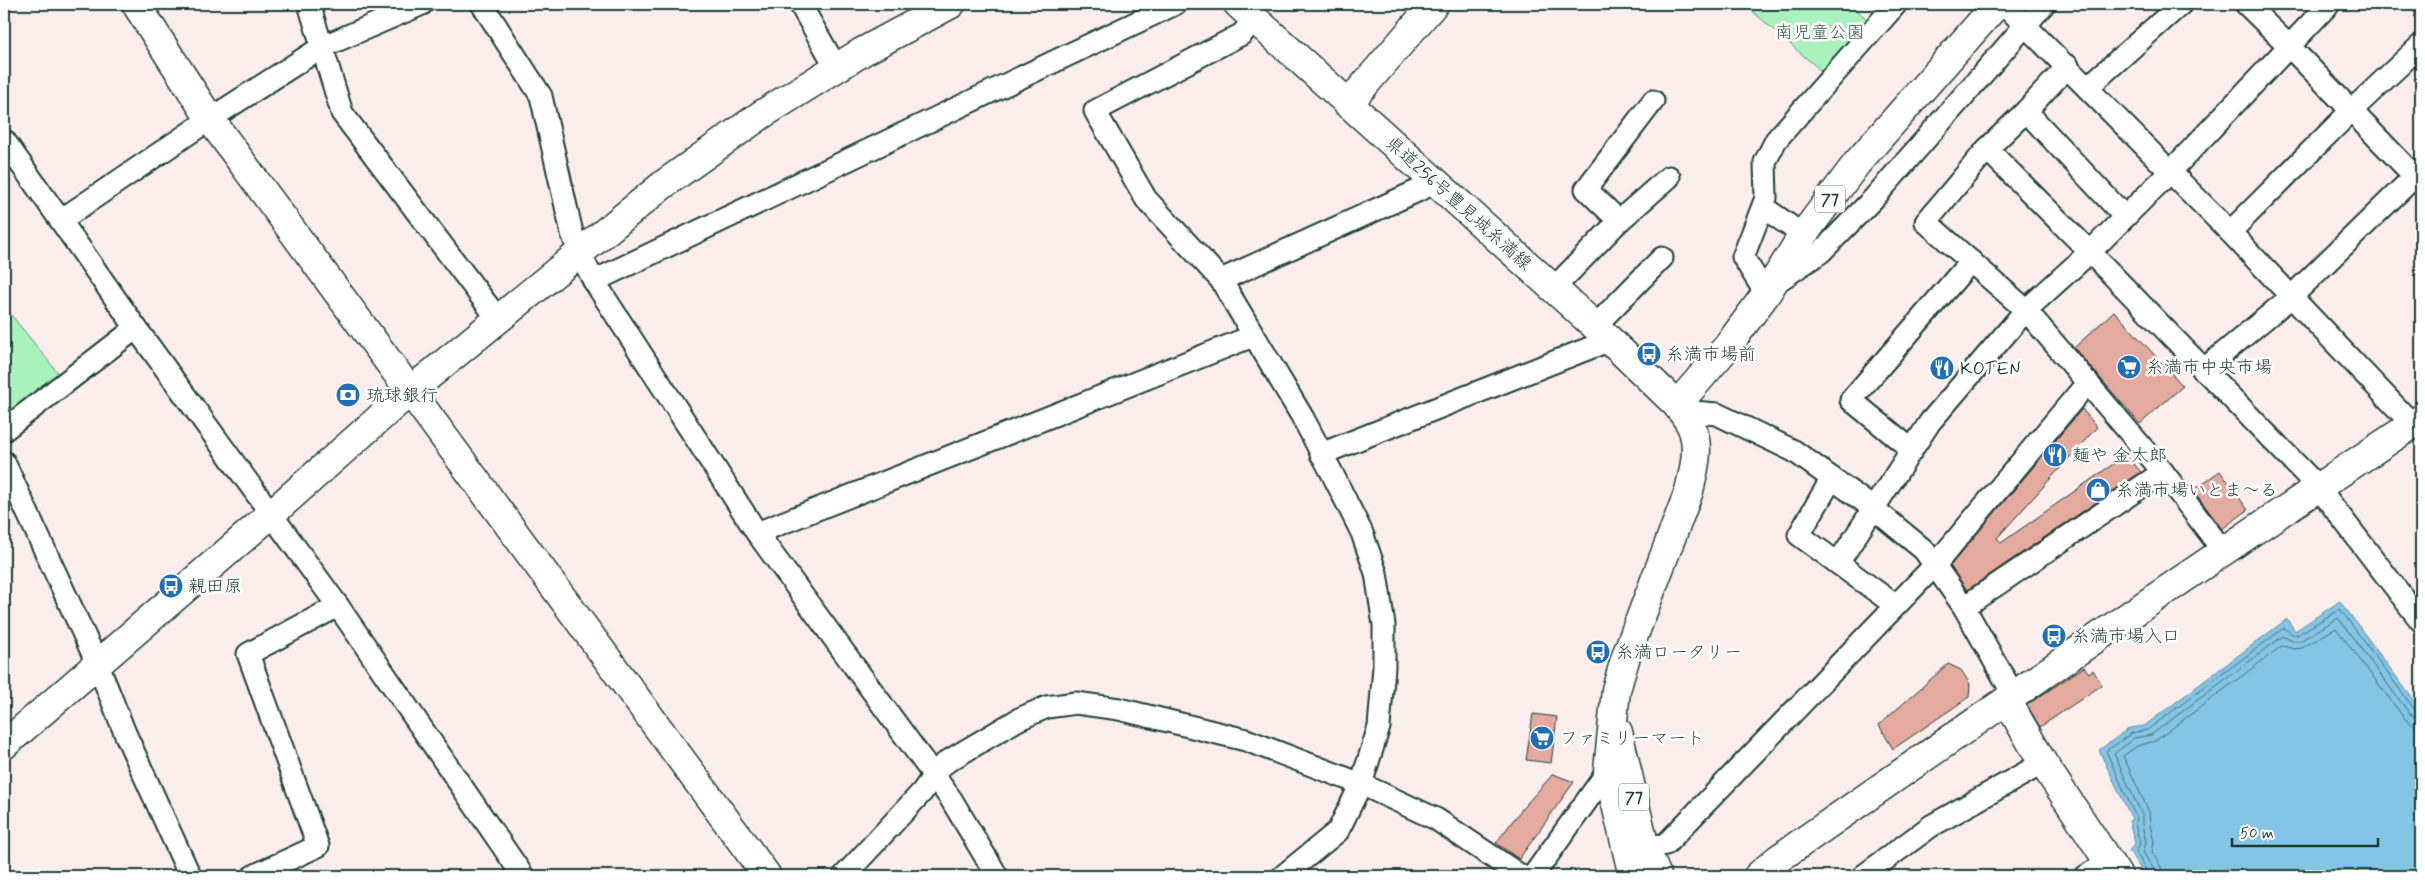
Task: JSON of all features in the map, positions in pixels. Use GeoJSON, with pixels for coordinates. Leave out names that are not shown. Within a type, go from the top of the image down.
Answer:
{"type":"FeatureCollection","features":[{"type":"Feature","properties":{"kind":"street"},"geometry":{"type":"LineString","coordinates":[[136,4],[210,119],[408,392],[767,876]]}},
{"type":"Feature","properties":{"kind":"street"},"geometry":{"type":"LineString","coordinates":[[309,4],[342,113],[498,319]]}},
{"type":"Feature","properties":{"kind":"street"},"geometry":{"type":"LineString","coordinates":[[61,220],[210,119],[322,47],[422,4]]}},
{"type":"Feature","properties":{"kind":"street"},"geometry":{"type":"LineString","coordinates":[[482,4],[541,96],[564,204],[579,252],[594,281],[757,533],[951,799],[997,876]]}},
{"type":"Feature","properties":{"kind":"street"},"geometry":{"type":"LineString","coordinates":[[800,4],[837,69]]}},
{"type":"Feature","properties":{"kind":"street"},"geometry":{"type":"LineString","coordinates":[[4,745],[270,515],[408,392],[664,184],[753,120],[862,52],[951,4]]}},
{"type":"Feature","properties":{"kind":"street"},"geometry":{"type":"LineString","coordinates":[[594,281],[1175,4]]}},
{"type":"Feature","properties":{"kind":"street"},"geometry":{"type":"LineString","coordinates":[[1348,104],[1434,4]]}},
{"type":"Feature","properties":{"kind":"street","name":"77"},"geometry":{"type":"LineString","coordinates":[[1633,876],[1608,771],[1616,690],[1626,656],[1689,491],[1694,469],[1696,448],[1692,427],[1679,408],[1727,347],[1769,289],[1803,235],[1857,163],[1997,4]]}},
{"type":"Feature","properties":{"kind":"street"},"geometry":{"type":"LineString","coordinates":[[1758,876],[1778,859],[2009,698],[2318,487],[2417,422],[2291,297],[2068,66],[2004,4]]}},
{"type":"Feature","properties":{"kind":"street"},"geometry":{"type":"LineString","coordinates":[[1887,7],[1776,140],[1765,162],[1766,198],[1743,257],[1769,289],[1821,252],[1874,198],[2044,4]]}},
{"type":"Feature","properties":{"kind":"street"},"geometry":{"type":"LineString","coordinates":[[2088,87],[2181,4]]}},
{"type":"Feature","properties":{"kind":"street"},"geometry":{"type":"LineString","coordinates":[[2203,370],[2291,297],[2419,177],[2246,4]]}},
{"type":"Feature","properties":{"kind":"street"},"geometry":{"type":"LineString","coordinates":[[1838,563],[1930,422],[2026,310],[2090,252],[2171,171],[2329,4]]}},
{"type":"Feature","properties":{"kind":"street"},"geometry":{"type":"LineString","coordinates":[[1246,11],[1242,34],[1095,111],[1146,199],[1221,280],[1302,418],[1362,533],[1376,573],[1384,625],[1384,667],[1379,727],[1361,784],[1338,831],[1283,876]]}},
{"type":"Feature","properties":{"kind":"street","name":"県道256号豊見城糸満線"},"geometry":{"type":"LineString","coordinates":[[1246,11],[1554,288],[1679,408]]}},
{"type":"Feature","properties":{"kind":"street"},"geometry":{"type":"LineString","coordinates":[[2230,232],[2351,110],[2421,45]]}},
{"type":"Feature","properties":{"kind":"street"},"geometry":{"type":"LineString","coordinates":[[2068,66],[1987,149],[1926,222],[2026,310],[2163,472],[2224,552]]}},
{"type":"Feature","properties":{"kind":"street"},"geometry":{"type":"LineString","coordinates":[[1619,221],[1586,189],[1653,101]]}},
{"type":"Feature","properties":{"kind":"street"},"geometry":{"type":"LineString","coordinates":[[2026,111],[2125,217]]}},
{"type":"Feature","properties":{"kind":"street"},"geometry":{"type":"LineString","coordinates":[[4,140],[270,515],[338,606],[524,876]]}},
{"type":"Feature","properties":{"kind":"street"},"geometry":{"type":"LineString","coordinates":[[1987,149],[2090,252],[2318,487],[2421,621]]}},
{"type":"Feature","properties":{"kind":"street"},"geometry":{"type":"LineString","coordinates":[[1554,288],[1619,221],[1669,176]]}},
{"type":"Feature","properties":{"kind":"street"},"geometry":{"type":"LineString","coordinates":[[1221,280],[1437,182]]}},
{"type":"Feature","properties":{"kind":"street"},"geometry":{"type":"LineString","coordinates":[[1763,207],[1803,235]]}},
{"type":"Feature","properties":{"kind":"street"},"geometry":{"type":"LineString","coordinates":[[1321,454],[1603,333],[1662,258]]}},
{"type":"Feature","properties":{"kind":"street"},"geometry":{"type":"LineString","coordinates":[[1912,450],[1851,400],[1970,261]]}},
{"type":"Feature","properties":{"kind":"street"},"geometry":{"type":"LineString","coordinates":[[4,430],[136,328]]}},
{"type":"Feature","properties":{"kind":"street"},"geometry":{"type":"LineString","coordinates":[[757,533],[1253,336]]}},
{"type":"Feature","properties":{"kind":"street"},"geometry":{"type":"LineString","coordinates":[[1646,848],[1666,844],[1934,565],[2088,382]]}},
{"type":"Feature","properties":{"kind":"street"},"geometry":{"type":"LineString","coordinates":[[1679,408],[1717,414],[1794,451],[1873,508],[1924,550],[1964,607],[2008,684],[2012,711],[2043,763],[2114,869],[2086,876]]}},
{"type":"Feature","properties":{"kind":"street"},"geometry":{"type":"LineString","coordinates":[[4,462],[98,665],[125,733],[190,876]]}},
{"type":"Feature","properties":{"kind":"street"},"geometry":{"type":"LineString","coordinates":[[1964,607],[2163,472]]}},
{"type":"Feature","properties":{"kind":"street"},"geometry":{"type":"LineString","coordinates":[[1832,478],[1800,534],[1895,605]]}},
{"type":"Feature","properties":{"kind":"street"},"geometry":{"type":"LineString","coordinates":[[253,876],[318,846],[248,654],[338,606]]}},
{"type":"Feature","properties":{"kind":"street"},"geometry":{"type":"LineString","coordinates":[[844,876],[922,792],[948,761],[1026,715],[1047,707],[1076,703],[1119,709],[1246,740],[1361,784],[1436,819],[1521,876]]}},
{"type":"Feature","properties":{"kind":"street","name":"77"},"geometry":{"type":"LineString","coordinates":[[1614,716],[1646,848],[1657,876]]}},
{"type":"Feature","properties":{"kind":"street"},"geometry":{"type":"LineString","coordinates":[[1863,876],[1932,826],[2043,763]]}},
{"type":"Feature","properties":{"kind":"street"},"geometry":{"type":"LineString","coordinates":[[1533,876],[1608,771]]}},
{"type":"Feature","properties":{"kind":"street"},"geometry":{"type":"LineString","coordinates":[[1746,876],[1778,859]]}},
{"type":"Feature","properties":{"kind":"green space","name":"南児童公園"},"geometry":{"type":"Polygon","coordinates":[[[1744,4],[1850,4],[1868,20],[1821,71],[1744,4]]]}},
{"type":"Feature","properties":{"kind":"green space"},"geometry":{"type":"Polygon","coordinates":[[[4,306],[59,374],[4,418],[4,306]]]}},
{"type":"Feature","properties":{"kind":"water"},"geometry":{"type":"Polygon","coordinates":[[[2340,601],[2421,710],[2421,876],[2145,876],[2129,851],[2135,843],[2129,821],[2132,819],[2099,750],[2130,728],[2144,726],[2287,619],[2295,631],[2340,601]]]}},
{"type":"Feature","properties":{"kind":"building"},"geometry":{"type":"Polygon","coordinates":[[[2114,311],[2183,386],[2140,424],[2074,348],[2114,311]]]}},
{"type":"Feature","properties":{"kind":"building","name":"糸満市場いとま～る"},"geometry":{"type":"Polygon","coordinates":[[[2082,409],[2097,427],[1997,538],[2001,543],[2126,455],[2141,472],[1967,590],[1950,566],[2082,409]]]}},
{"type":"Feature","properties":{"kind":"building"},"geometry":{"type":"Polygon","coordinates":[[[2220,471],[2248,510],[2222,529],[2193,490],[2220,471]]]}},
{"type":"Feature","properties":{"kind":"building"},"geometry":{"type":"Polygon","coordinates":[[[1948,664],[1961,670],[1970,684],[1969,697],[1893,749],[1879,725],[1948,664]]]}},
{"type":"Feature","properties":{"kind":"building"},"geometry":{"type":"Polygon","coordinates":[[[2084,667],[2089,673],[2093,670],[2102,685],[2040,727],[2027,705],[2084,667]]]}},
{"type":"Feature","properties":{"kind":"building","name":"ファミリーマート"},"geometry":{"type":"Polygon","coordinates":[[[1533,714],[1557,717],[1551,763],[1526,760],[1533,714]]]}},
{"type":"Feature","properties":{"kind":"building"},"geometry":{"type":"Polygon","coordinates":[[[1553,774],[1574,782],[1519,859],[1496,843],[1521,810],[1553,774]]]}},
{"type":"Feature","properties":{"kind":"place","name":"糸満市場前"},"geometry":{"type":"Point","coordinates":[1649,354]}},
{"type":"Feature","properties":{"kind":"place","name":"糸満市中央市場"},"geometry":{"type":"Point","coordinates":[2129,367]}},
{"type":"Feature","properties":{"kind":"place","name":"KOTEN"},"geometry":{"type":"Point","coordinates":[1942,368]}},
{"type":"Feature","properties":{"kind":"place","name":"琉球銀行"},"geometry":{"type":"Point","coordinates":[348,395]}},
{"type":"Feature","properties":{"kind":"place","name":"麺や 金太郎"},"geometry":{"type":"Point","coordinates":[2055,455]}},
{"type":"Feature","properties":{"kind":"place","name":"糸満市場いとま～る"},"geometry":{"type":"Point","coordinates":[2098,490]}},
{"type":"Feature","properties":{"kind":"place","name":"親田原"},"geometry":{"type":"Point","coordinates":[171,586]}},
{"type":"Feature","properties":{"kind":"place","name":"糸満市場入口"},"geometry":{"type":"Point","coordinates":[2054,636]}},
{"type":"Feature","properties":{"kind":"place","name":"糸満ロータリー"},"geometry":{"type":"Point","coordinates":[1598,652]}},
{"type":"Feature","properties":{"kind":"place","name":"ファミリーマート"},"geometry":{"type":"Point","coordinates":[1542,738]}}]}
